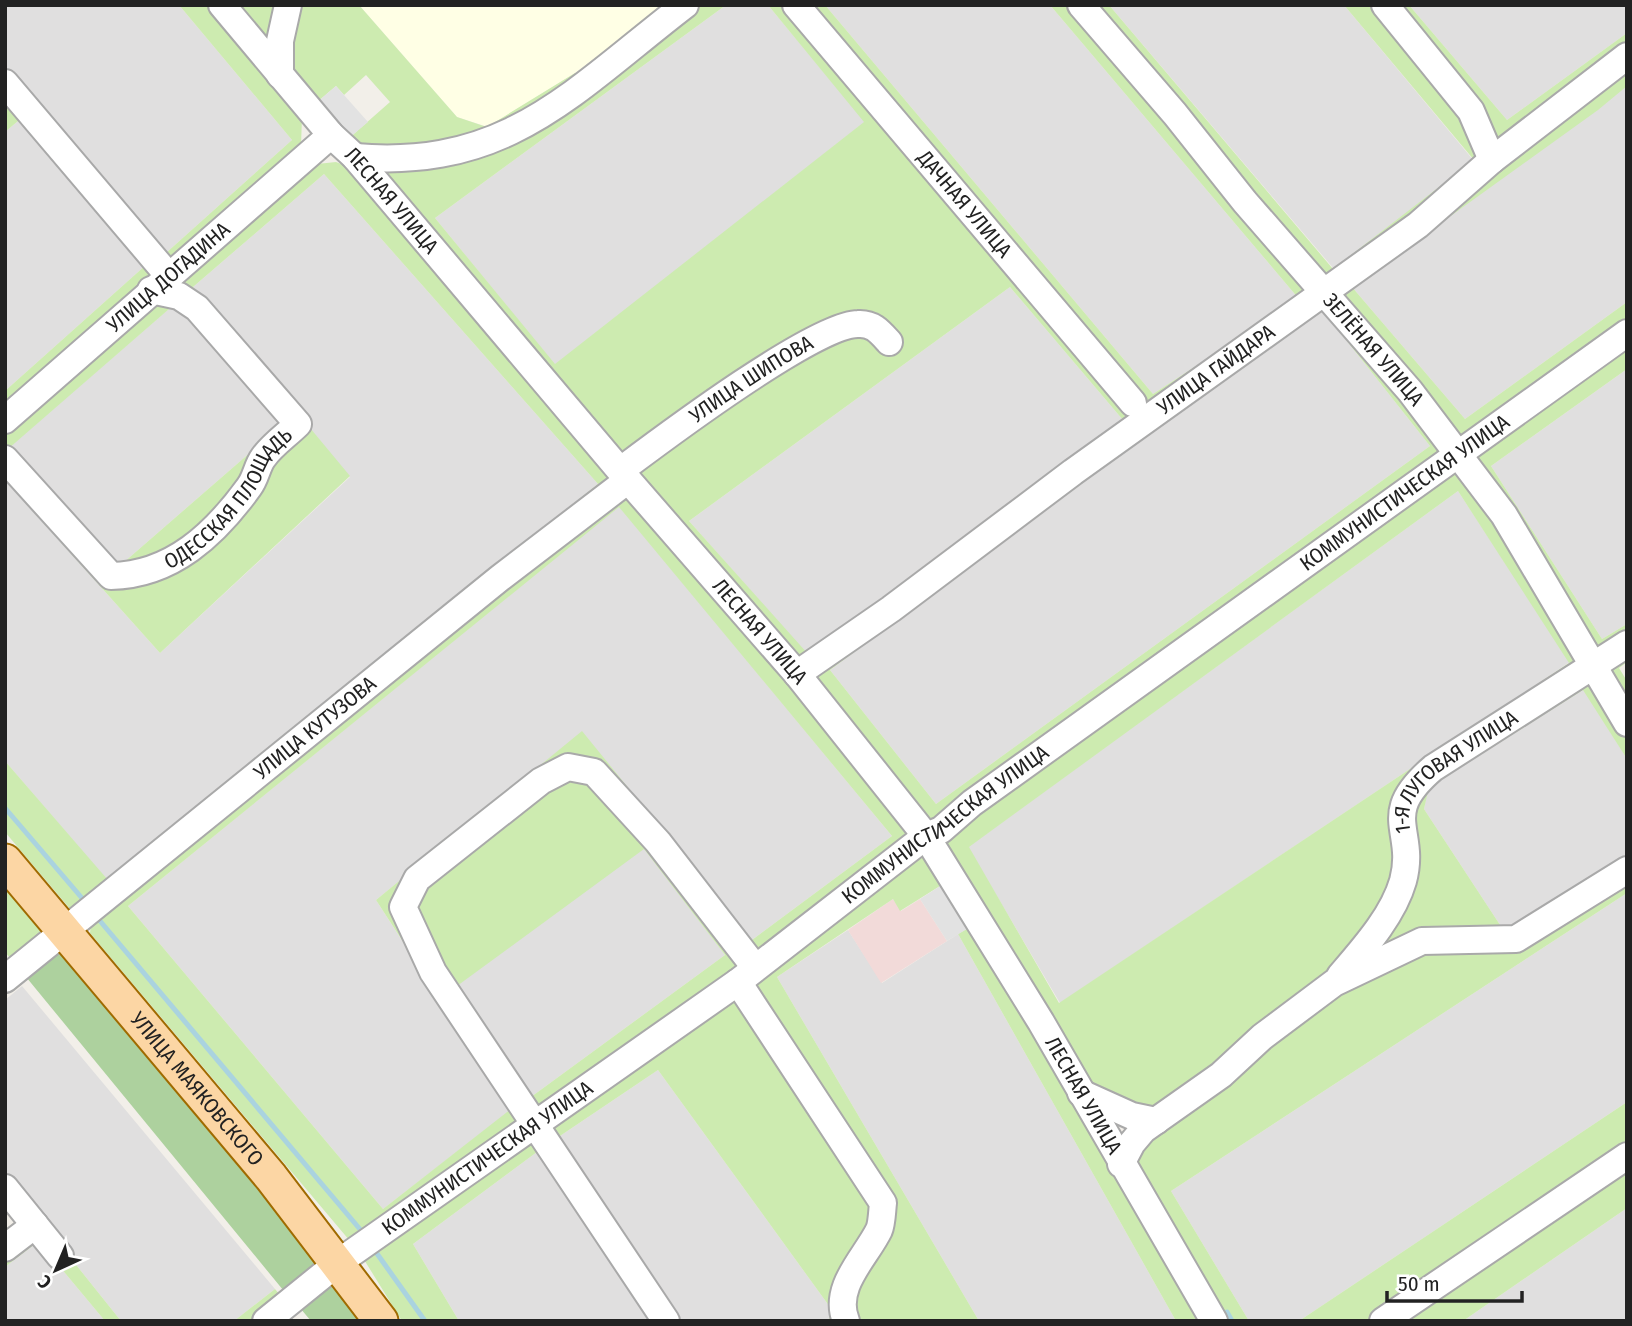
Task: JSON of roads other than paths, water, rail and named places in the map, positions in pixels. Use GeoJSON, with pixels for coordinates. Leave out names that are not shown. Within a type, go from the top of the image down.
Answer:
{"type":"FeatureCollection","features":[{"type":"Feature","properties":{"kind":"main road","name":"УЛИЦА МАЯКОВСКОГО"},"geometry":{"type":"LineString","coordinates":[[5,861],[339,1262],[382,1321]]}},
{"type":"Feature","properties":{"kind":"street","name":"ЛЕСНАЯ УЛИЦА"},"geometry":{"type":"LineString","coordinates":[[222,5],[797,674],[926,836],[971,904],[1214,1321]]}},
{"type":"Feature","properties":{"kind":"street"},"geometry":{"type":"LineString","coordinates":[[280,75],[281,41],[288,5]]}},
{"type":"Feature","properties":{"kind":"street"},"geometry":{"type":"LineString","coordinates":[[355,157],[394,159],[438,156],[500,139],[540,117],[685,5]]}},
{"type":"Feature","properties":{"kind":"street","name":"ДАЧНАЯ УЛИЦА"},"geometry":{"type":"LineString","coordinates":[[796,5],[1133,403]]}},
{"type":"Feature","properties":{"kind":"street","name":"ЗЕЛЁНАЯ УЛИЦА"},"geometry":{"type":"LineString","coordinates":[[1081,5],[1410,391],[1504,515],[1627,723]]}},
{"type":"Feature","properties":{"kind":"street"},"geometry":{"type":"LineString","coordinates":[[1385,5],[1471,111],[1484,134],[1492,160]]}},
{"type":"Feature","properties":{"kind":"street","name":"УЛИЦА ГАЙДАРА"},"geometry":{"type":"LineString","coordinates":[[797,674],[1419,225],[1492,160],[1627,57]]}},
{"type":"Feature","properties":{"kind":"street"},"geometry":{"type":"LineString","coordinates":[[5,83],[159,283]]}},
{"type":"Feature","properties":{"kind":"street","name":"УЛИЦА ДОГАДИНА"},"geometry":{"type":"LineString","coordinates":[[5,420],[331,135]]}},
{"type":"Feature","properties":{"kind":"street","name":"ОДЕССКАЯ ПЛОЩАДЬ"},"geometry":{"type":"LineString","coordinates":[[5,459],[111,576],[135,576],[164,566],[210,535],[251,484],[262,458],[298,424],[197,308],[159,283]]}},
{"type":"Feature","properties":{"kind":"street","name":"УЛИЦА ШИПОВА"},"geometry":{"type":"LineString","coordinates":[[624,475],[667,435],[804,345],[835,329],[858,324],[876,327],[889,342]]}},
{"type":"Feature","properties":{"kind":"street","name":"КОММУНИСТИЧЕСКАЯ УЛИЦА"},"geometry":{"type":"LineString","coordinates":[[267,1321],[339,1262],[746,974],[926,836],[941,830],[972,803],[1627,333]]}},
{"type":"Feature","properties":{"kind":"street","name":"УЛИЦА КУТУЗОВА"},"geometry":{"type":"LineString","coordinates":[[5,979],[624,475]]}},
{"type":"Feature","properties":{"kind":"street","name":"1-Я ЛУГОВАЯ УЛИЦА"},"geometry":{"type":"LineString","coordinates":[[1334,983],[1365,946],[1402,885],[1406,855],[1401,817],[1411,787],[1433,768],[1627,644]]}},
{"type":"Feature","properties":{"kind":"street"},"geometry":{"type":"LineString","coordinates":[[666,1321],[433,972],[402,907],[416,879],[541,781],[568,767],[594,772],[657,842],[746,974],[884,1203],[880,1229],[859,1257],[848,1282],[843,1314],[846,1321]]}},
{"type":"Feature","properties":{"kind":"street","name":"1-Я ЛУГОВАЯ УЛИЦА"},"geometry":{"type":"LineString","coordinates":[[1121,1164],[1132,1143],[1156,1121],[1221,1075],[1262,1037],[1334,983],[1422,941],[1516,939],[1627,870]]}},
{"type":"Feature","properties":{"kind":"street"},"geometry":{"type":"LineString","coordinates":[[1081,1093],[1132,1116],[1156,1121]]}},
{"type":"Feature","properties":{"kind":"street"},"geometry":{"type":"LineString","coordinates":[[1383,1321],[1627,1156]]}},
{"type":"Feature","properties":{"kind":"street"},"geometry":{"type":"LineString","coordinates":[[5,1188],[60,1256]]}},
{"type":"Feature","properties":{"kind":"street"},"geometry":{"type":"LineString","coordinates":[[5,1248],[35,1225]]}},
{"type":"Feature","properties":{"kind":"waterway"},"geometry":{"type":"LineString","coordinates":[[5,808],[87,904]]}},
{"type":"Feature","properties":{"kind":"waterway"},"geometry":{"type":"LineString","coordinates":[[95,915],[364,1234]]}},
{"type":"Feature","properties":{"kind":"waterway"},"geometry":{"type":"LineString","coordinates":[[373,1248],[425,1321]]}},
{"type":"Feature","properties":{"kind":"waterway"},"geometry":{"type":"LineString","coordinates":[[1227,1312],[1232,1321]]}}]}
